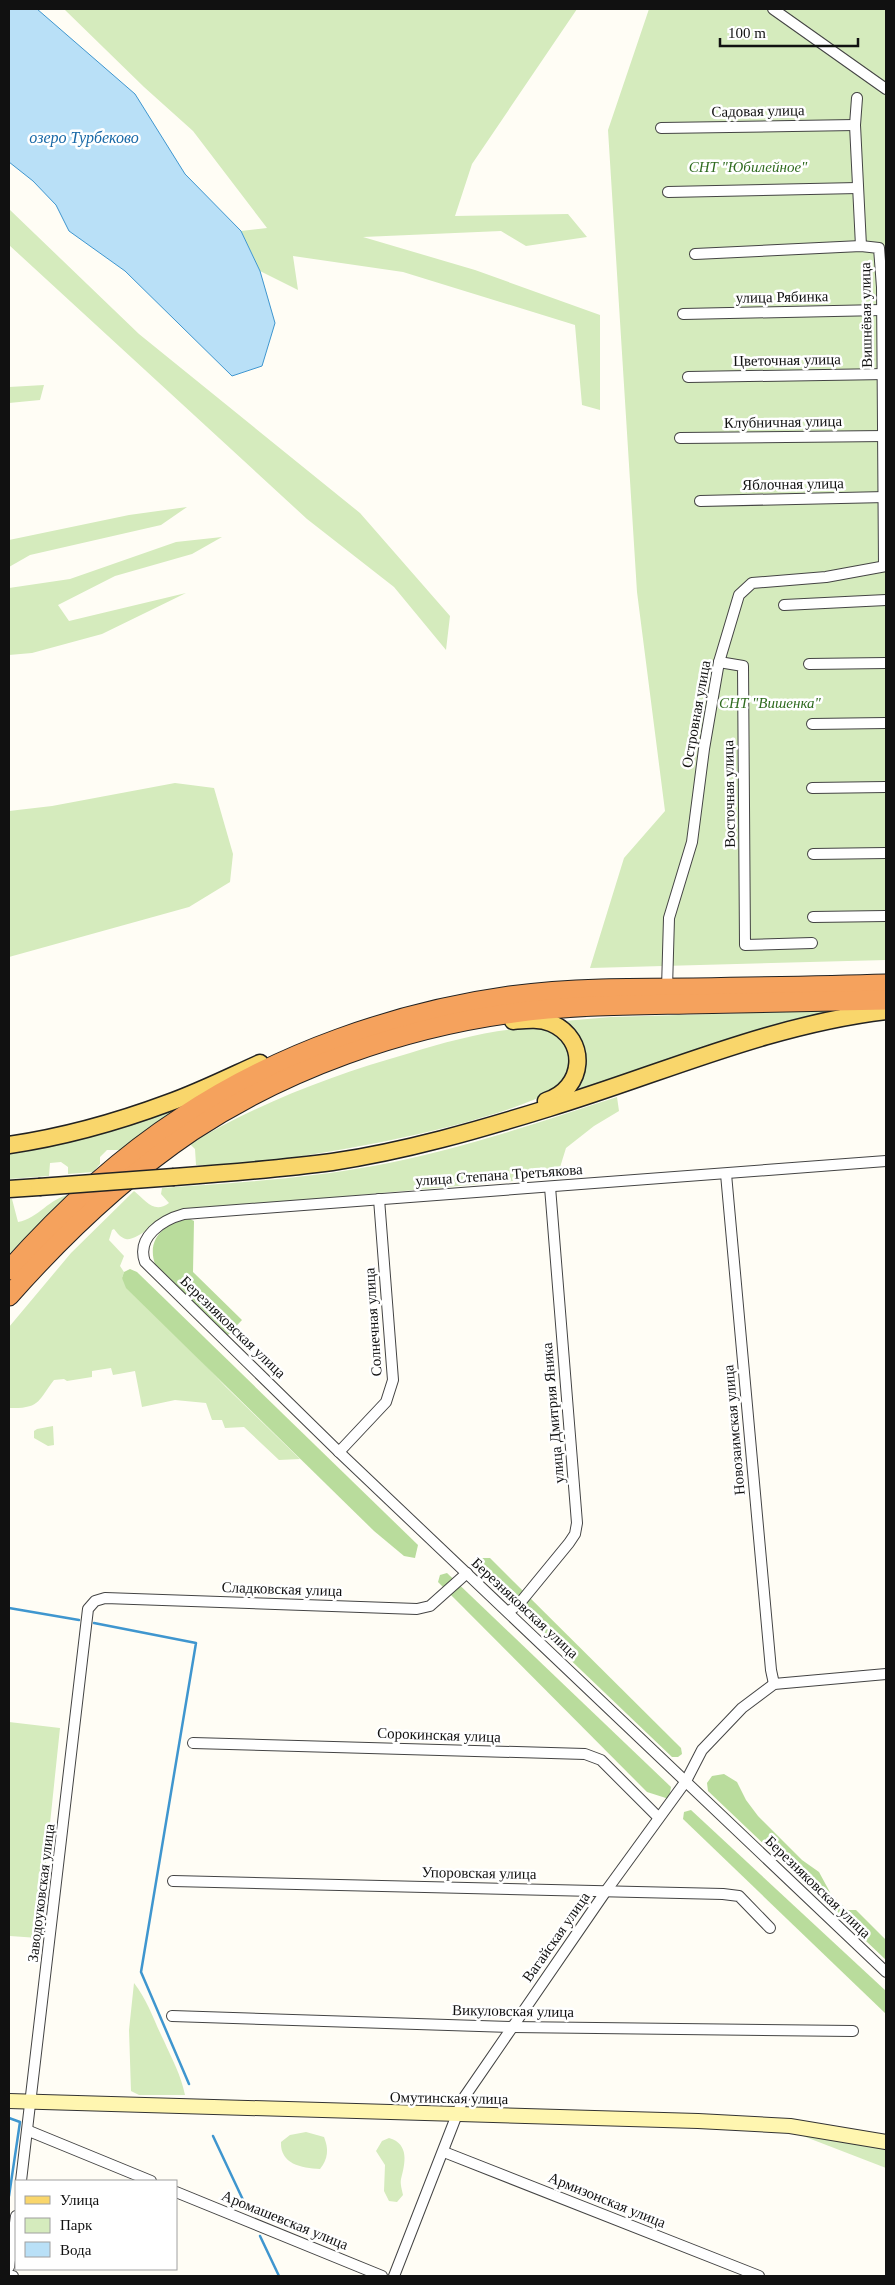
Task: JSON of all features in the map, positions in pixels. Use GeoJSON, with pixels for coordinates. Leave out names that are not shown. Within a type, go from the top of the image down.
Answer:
{"type":"FeatureCollection","features":[{"type":"Feature","properties":{"kind":"highway"},"geometry":{"type":"LineString","coordinates":[[9,1270],[60,1218],[118,1164],[177,1120],[218,1095],[284,1062],[348,1036],[412,1016],[472,1002],[548,992],[886,984]]}},
{"type":"Feature","properties":{"kind":"highway"},"geometry":{"type":"LineString","coordinates":[[9,1296],[46,1256],[131,1176],[194,1130],[279,1083],[328,1062],[408,1035],[476,1019],[514,1013],[602,1006],[886,1000]]}},
{"type":"Feature","properties":{"kind":"main road"},"geometry":{"type":"LineString","coordinates":[[9,1145],[69,1132],[134,1115],[170,1103],[317,1039],[374,1020],[426,1008],[472,1002]]}},
{"type":"Feature","properties":{"kind":"main road"},"geometry":{"type":"LineString","coordinates":[[9,1189],[174,1177],[332,1162],[447,1137],[552,1108],[678,1063],[760,1037],[842,1018],[886,1011]]}},
{"type":"Feature","properties":{"kind":"main road"},"geometry":{"type":"LineString","coordinates":[[279,1083],[417,1040],[476,1027],[536,1020],[551,1023],[566,1034],[576,1049],[578,1064],[574,1079],[561,1094],[552,1099],[447,1137]]}},
{"type":"Feature","properties":{"kind":"street"},"geometry":{"type":"LineString","coordinates":[[773,9],[886,89]]}},
{"type":"Feature","properties":{"kind":"street"},"geometry":{"type":"LineString","coordinates":[[857,98],[855,125],[861,246]]}},
{"type":"Feature","properties":{"kind":"street","name":"Садовая улица"},"geometry":{"type":"LineString","coordinates":[[661,128],[855,125]]}},
{"type":"Feature","properties":{"kind":"street"},"geometry":{"type":"LineString","coordinates":[[668,192],[858,188]]}},
{"type":"Feature","properties":{"kind":"street","name":"Вишнёвая улица"},"geometry":{"type":"LineString","coordinates":[[694,254],[861,246],[879,248],[881,258],[884,374],[885,566]]}},
{"type":"Feature","properties":{"kind":"street","name":"улица Рябинка"},"geometry":{"type":"LineString","coordinates":[[683,314],[882,310]]}},
{"type":"Feature","properties":{"kind":"street","name":"Цветочная улица"},"geometry":{"type":"LineString","coordinates":[[688,376],[884,374]]}},
{"type":"Feature","properties":{"kind":"street","name":"Клубничная улица"},"geometry":{"type":"LineString","coordinates":[[680,438],[885,436]]}},
{"type":"Feature","properties":{"kind":"street","name":"Яблочная улица"},"geometry":{"type":"LineString","coordinates":[[700,501],[885,497]]}},
{"type":"Feature","properties":{"kind":"street","name":"Островная улица"},"geometry":{"type":"LineString","coordinates":[[667,988],[669,918],[692,842],[704,749],[719,662],[739,595],[752,583],[826,577],[885,566]]}},
{"type":"Feature","properties":{"kind":"street"},"geometry":{"type":"LineString","coordinates":[[784,605],[886,600]]}},
{"type":"Feature","properties":{"kind":"street","name":"Восточная улица"},"geometry":{"type":"LineString","coordinates":[[719,662],[743,666],[745,945],[812,944]]}},
{"type":"Feature","properties":{"kind":"street"},"geometry":{"type":"LineString","coordinates":[[809,664],[886,663]]}},
{"type":"Feature","properties":{"kind":"street"},"geometry":{"type":"LineString","coordinates":[[812,724],[886,723]]}},
{"type":"Feature","properties":{"kind":"street"},"geometry":{"type":"LineString","coordinates":[[812,788],[886,788]]}},
{"type":"Feature","properties":{"kind":"street"},"geometry":{"type":"LineString","coordinates":[[813,854],[886,853]]}},
{"type":"Feature","properties":{"kind":"street"},"geometry":{"type":"LineString","coordinates":[[813,917],[886,916]]}},
{"type":"Feature","properties":{"kind":"street","name":"улица Степана Третьякова"},"geometry":{"type":"LineString","coordinates":[[145,1262],[142,1254],[145,1240],[162,1223],[177,1216],[886,1161]]}},
{"type":"Feature","properties":{"kind":"street","name":"Новозаимская улица"},"geometry":{"type":"LineString","coordinates":[[726,1174],[771,1670],[774,1684]]}},
{"type":"Feature","properties":{"kind":"street","name":"улица Дмитрия Яника"},"geometry":{"type":"LineString","coordinates":[[508,1612],[519,1604],[566,1547],[574,1534],[577,1523],[550,1187]]}},
{"type":"Feature","properties":{"kind":"street","name":"Солнечная улица"},"geometry":{"type":"LineString","coordinates":[[339,1452],[386,1402],[393,1380],[379,1199]]}},
{"type":"Feature","properties":{"kind":"street","name":"Березняковская улица"},"geometry":{"type":"LineString","coordinates":[[145,1262],[339,1452],[886,1972]]}},
{"type":"Feature","properties":{"kind":"street","name":"Сладковская улица"},"geometry":{"type":"LineString","coordinates":[[88,1609],[95,1601],[105,1598],[417,1609],[430,1606],[466,1573]]}},
{"type":"Feature","properties":{"kind":"street","name":"Заводоуковская улица"},"geometry":{"type":"LineString","coordinates":[[21,2180],[29,2131],[88,1609]]}},
{"type":"Feature","properties":{"kind":"street"},"geometry":{"type":"LineString","coordinates":[[774,1684],[886,1674]]}},
{"type":"Feature","properties":{"kind":"street","name":"Вагайская улица"},"geometry":{"type":"LineString","coordinates":[[394,2276],[444,2152],[463,2099],[606,1891],[686,1781],[696,1759],[712,1738],[754,1697],[774,1684]]}},
{"type":"Feature","properties":{"kind":"street","name":"Сорокинская улица"},"geometry":{"type":"LineString","coordinates":[[193,1743],[585,1754],[601,1760],[658,1817]]}},
{"type":"Feature","properties":{"kind":"street","name":"Упоровская улица"},"geometry":{"type":"LineString","coordinates":[[173,1881],[738,1896],[770,1928]]}},
{"type":"Feature","properties":{"kind":"street","name":"Викуловская улица"},"geometry":{"type":"LineString","coordinates":[[172,2016],[512,2027],[853,2031]]}},
{"type":"Feature","properties":{"kind":"street","name":"Омутинская улица"},"geometry":{"type":"LineString","coordinates":[[9,2101],[613,2118],[790,2126],[886,2142]]}},
{"type":"Feature","properties":{"kind":"street"},"geometry":{"type":"LineString","coordinates":[[29,2131],[148,2180]]}},
{"type":"Feature","properties":{"kind":"street","name":"Армизонская улица"},"geometry":{"type":"LineString","coordinates":[[444,2152],[760,2276]]}},
{"type":"Feature","properties":{"kind":"street","name":"Аромашевская улица"},"geometry":{"type":"LineString","coordinates":[[178,2193],[382,2276]]}},
{"type":"Feature","properties":{"kind":"street"},"geometry":{"type":"LineString","coordinates":[[9,2267],[15,2223]]}},
{"type":"Feature","properties":{"kind":"street"},"geometry":{"type":"LineString","coordinates":[[9,2274],[13,2276]]}},
{"type":"Feature","properties":{"kind":"green space"},"geometry":{"type":"Polygon","coordinates":[[[64,9],[577,9],[472,164],[455,216],[568,214],[587,237],[526,246],[501,231],[363,237],[475,270],[600,315],[600,410],[582,405],[575,325],[403,272],[293,256],[298,290],[260,271],[241,231],[267,228],[193,131],[144,87],[64,9]]]}},
{"type":"Feature","properties":{"kind":"green space"},"geometry":{"type":"Polygon","coordinates":[[[649,9],[886,9],[886,960],[590,968],[624,858],[665,811],[637,592],[608,130],[649,9]]]}},
{"type":"Feature","properties":{"kind":"green space"},"geometry":{"type":"Polygon","coordinates":[[[9,209],[139,334],[360,513],[450,616],[446,650],[394,587],[307,519],[9,245],[9,209]]]}},
{"type":"Feature","properties":{"kind":"green space"},"geometry":{"type":"Polygon","coordinates":[[[44,385],[40,400],[9,403],[9,387],[44,385]]]}},
{"type":"Feature","properties":{"kind":"green space"},"geometry":{"type":"Polygon","coordinates":[[[187,507],[161,525],[30,555],[9,567],[9,540],[129,515],[187,507]]]}},
{"type":"Feature","properties":{"kind":"green space"},"geometry":{"type":"Polygon","coordinates":[[[222,537],[192,554],[115,576],[58,605],[69,621],[186,593],[102,634],[32,653],[9,655],[9,588],[70,579],[176,542],[222,537]]]}},
{"type":"Feature","properties":{"kind":"green space"},"geometry":{"type":"Polygon","coordinates":[[[175,783],[214,788],[233,854],[230,882],[189,907],[9,957],[9,811],[52,806],[175,783]]]}},
{"type":"Feature","properties":{"kind":"green space"},"geometry":{"type":"Polygon","coordinates":[[[851,1010],[578,1091],[584,1074],[585,1059],[564,1021],[611,1017],[851,1010]]]}},
{"type":"Feature","properties":{"kind":"green space"},"geometry":{"type":"Polygon","coordinates":[[[543,1027],[551,1030],[564,1041],[569,1056],[569,1075],[546,1094],[506,1110],[452,1126],[330,1152],[226,1165],[196,1165],[195,1149],[190,1144],[216,1129],[297,1091],[352,1071],[442,1044],[492,1032],[543,1027]]]}},
{"type":"Feature","properties":{"kind":"green space"},"geometry":{"type":"Polygon","coordinates":[[[617,1097],[619,1111],[594,1126],[566,1148],[557,1177],[174,1212],[130,1239],[119,1235],[114,1229],[112,1230],[109,1240],[124,1256],[120,1266],[124,1272],[122,1278],[226,1387],[300,1459],[279,1460],[244,1427],[225,1428],[222,1420],[212,1420],[206,1403],[175,1400],[142,1407],[135,1371],[113,1375],[111,1368],[92,1371],[92,1377],[67,1381],[64,1379],[54,1380],[41,1398],[33,1405],[9,1408],[9,1327],[71,1253],[134,1191],[150,1205],[159,1207],[169,1203],[161,1194],[162,1188],[294,1177],[404,1160],[435,1153],[527,1126],[617,1097]]]}},
{"type":"Feature","properties":{"kind":"green space"},"geometry":{"type":"Polygon","coordinates":[[[181,1107],[120,1150],[107,1150],[100,1157],[100,1164],[93,1172],[68,1174],[68,1167],[61,1162],[50,1163],[49,1176],[9,1179],[9,1153],[99,1134],[181,1107]]]}},
{"type":"Feature","properties":{"kind":"green space"},"geometry":{"type":"Polygon","coordinates":[[[70,1195],[9,1254],[9,1199],[12,1199],[18,1222],[32,1217],[56,1200],[70,1195]]]}},
{"type":"Feature","properties":{"kind":"green space"},"geometry":{"type":"Polygon","coordinates":[[[190,1219],[194,1221],[193,1272],[242,1320],[227,1336],[155,1264],[153,1246],[160,1233],[173,1224],[190,1219]]]}},
{"type":"Feature","properties":{"kind":"green space"},"geometry":{"type":"Polygon","coordinates":[[[130,1269],[137,1272],[418,1545],[415,1558],[404,1556],[374,1531],[126,1288],[122,1278],[124,1272],[130,1269]]]}},
{"type":"Feature","properties":{"kind":"green space"},"geometry":{"type":"Polygon","coordinates":[[[53,1426],[54,1445],[48,1446],[34,1438],[34,1431],[37,1429],[53,1426]]]}},
{"type":"Feature","properties":{"kind":"green space"},"geometry":{"type":"Polygon","coordinates":[[[481,1558],[490,1558],[681,1748],[682,1754],[678,1757],[672,1757],[494,1587],[476,1569],[481,1558]]]}},
{"type":"Feature","properties":{"kind":"green space"},"geometry":{"type":"Polygon","coordinates":[[[447,1573],[671,1787],[669,1799],[647,1792],[438,1582],[440,1575],[447,1573]]]}},
{"type":"Feature","properties":{"kind":"green space"},"geometry":{"type":"Polygon","coordinates":[[[9,1722],[60,1728],[38,1938],[10,1936],[9,1940],[9,1722]]]}},
{"type":"Feature","properties":{"kind":"green space"},"geometry":{"type":"Polygon","coordinates":[[[724,1774],[737,1782],[746,1800],[758,1816],[802,1860],[819,1872],[832,1896],[848,1910],[856,1910],[886,1940],[886,1960],[708,1791],[707,1783],[712,1776],[724,1774]]]}},
{"type":"Feature","properties":{"kind":"green space"},"geometry":{"type":"Polygon","coordinates":[[[691,1810],[886,1991],[886,2014],[683,1819],[684,1812],[691,1810]]]}},
{"type":"Feature","properties":{"kind":"green space"},"geometry":{"type":"Polygon","coordinates":[[[134,1983],[147,2004],[173,2061],[185,2095],[139,2095],[131,2091],[129,2030],[134,1983]]]}},
{"type":"Feature","properties":{"kind":"green space"},"geometry":{"type":"Polygon","coordinates":[[[306,2132],[324,2137],[327,2154],[320,2169],[299,2166],[288,2160],[284,2155],[281,2142],[290,2135],[306,2132]]]}},
{"type":"Feature","properties":{"kind":"green space"},"geometry":{"type":"Polygon","coordinates":[[[803,2136],[813,2136],[886,2149],[886,2168],[803,2136]]]}},
{"type":"Feature","properties":{"kind":"green space"},"geometry":{"type":"Polygon","coordinates":[[[389,2138],[400,2145],[404,2155],[401,2181],[403,2195],[397,2202],[389,2201],[384,2191],[385,2165],[376,2151],[382,2141],[389,2138]]]}},
{"type":"Feature","properties":{"kind":"water","name":"озеро Турбеково"},"geometry":{"type":"Polygon","coordinates":[[[9,9],[37,9],[135,94],[185,174],[241,231],[260,271],[275,323],[262,366],[232,376],[125,271],[69,231],[56,205],[33,181],[9,162],[9,9]]]}},
{"type":"Feature","properties":{"kind":"waterway"},"geometry":{"type":"LineString","coordinates":[[9,1608],[79,1620]]}},
{"type":"Feature","properties":{"kind":"waterway"},"geometry":{"type":"LineString","coordinates":[[94,1623],[196,1643],[141,1972],[189,2084]]}},
{"type":"Feature","properties":{"kind":"waterway"},"geometry":{"type":"LineString","coordinates":[[9,2118],[20,2122],[9,2196]]}},
{"type":"Feature","properties":{"kind":"waterway"},"geometry":{"type":"LineString","coordinates":[[213,2136],[244,2202]]}},
{"type":"Feature","properties":{"kind":"waterway"},"geometry":{"type":"LineString","coordinates":[[260,2236],[279,2276]]}},
{"type":"Feature","properties":{"kind":"park label","name":"СНТ \"Юбилейное\""},"geometry":{"type":"Point","coordinates":[748,167]}},
{"type":"Feature","properties":{"kind":"park label","name":"СНТ \"Вишенка\""},"geometry":{"type":"Point","coordinates":[770,703]}}]}
